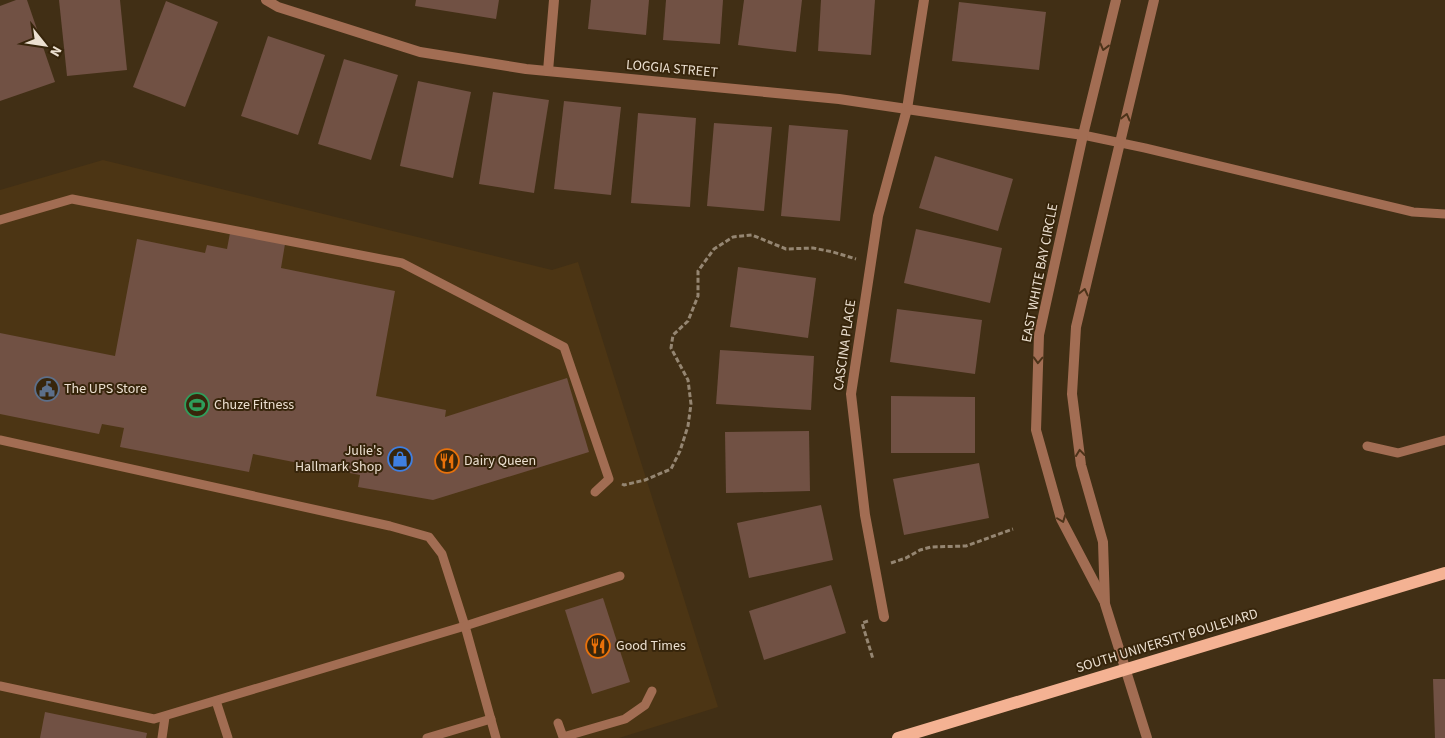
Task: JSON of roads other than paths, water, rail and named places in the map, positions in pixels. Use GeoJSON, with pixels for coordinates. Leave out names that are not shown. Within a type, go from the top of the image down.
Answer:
{"type":"FeatureCollection","features":[{"type":"Feature","properties":{"kind":"main road","name":"SOUTH UNIVERSITY BOULEVARD"},"geometry":{"type":"LineString","coordinates":[[898,738],[1445,573]]}},
{"type":"Feature","properties":{"kind":"street","name":"LOGGIA STREET"},"geometry":{"type":"LineString","coordinates":[[266,0],[278,7],[420,52],[548,71],[839,99],[1083,135]]}},
{"type":"Feature","properties":{"kind":"street"},"geometry":{"type":"LineString","coordinates":[[548,71],[554,0]]}},
{"type":"Feature","properties":{"kind":"street","name":"CASCINA PLACE"},"geometry":{"type":"LineString","coordinates":[[884,617],[865,515],[851,394],[878,216],[907,109],[924,0]]}},
{"type":"Feature","properties":{"kind":"street","name":"EAST WHITE BAY CIRCLE"},"geometry":{"type":"LineString","coordinates":[[1105,604],[1061,519],[1036,430],[1039,335],[1083,135],[1116,0]]}},
{"type":"Feature","properties":{"kind":"street"},"geometry":{"type":"LineString","coordinates":[[1146,734],[1105,604],[1103,542],[1082,465],[1072,394],[1076,327],[1154,0]]}},
{"type":"Feature","properties":{"kind":"lane"},"geometry":{"type":"LineString","coordinates":[[1083,135],[1120,142],[1413,212],[1445,214]]}},
{"type":"Feature","properties":{"kind":"lane"},"geometry":{"type":"LineString","coordinates":[[0,220],[72,199],[402,263],[564,347],[609,479],[596,492]]}},
{"type":"Feature","properties":{"kind":"lane"},"geometry":{"type":"LineString","coordinates":[[0,440],[390,526],[429,538],[442,554],[465,626],[496,738]]}},
{"type":"Feature","properties":{"kind":"lane"},"geometry":{"type":"LineString","coordinates":[[1367,446],[1398,453],[1445,440]]}},
{"type":"Feature","properties":{"kind":"lane"},"geometry":{"type":"LineString","coordinates":[[0,686],[154,719],[166,717],[465,626],[620,576]]}},
{"type":"Feature","properties":{"kind":"lane"},"geometry":{"type":"LineString","coordinates":[[558,723],[562,737],[625,719],[645,705],[652,691]]}},
{"type":"Feature","properties":{"kind":"lane"},"geometry":{"type":"LineString","coordinates":[[216,701],[228,738]]}},
{"type":"Feature","properties":{"kind":"lane"},"geometry":{"type":"LineString","coordinates":[[162,738],[166,717]]}},
{"type":"Feature","properties":{"kind":"lane"},"geometry":{"type":"LineString","coordinates":[[427,738],[491,719]]}},
{"type":"Feature","properties":{"kind":"place","name":"The UPS Store"},"geometry":{"type":"Point","coordinates":[47,389]}},
{"type":"Feature","properties":{"kind":"place","name":"Chuze Fitness"},"geometry":{"type":"Point","coordinates":[197,405]}},
{"type":"Feature","properties":{"kind":"place","name":"Julie's Hallmark Shop"},"geometry":{"type":"Point","coordinates":[400,459]}},
{"type":"Feature","properties":{"kind":"place","name":"Dairy Queen"},"geometry":{"type":"Point","coordinates":[447,461]}},
{"type":"Feature","properties":{"kind":"place","name":"Good Times"},"geometry":{"type":"Point","coordinates":[598,646]}}]}
